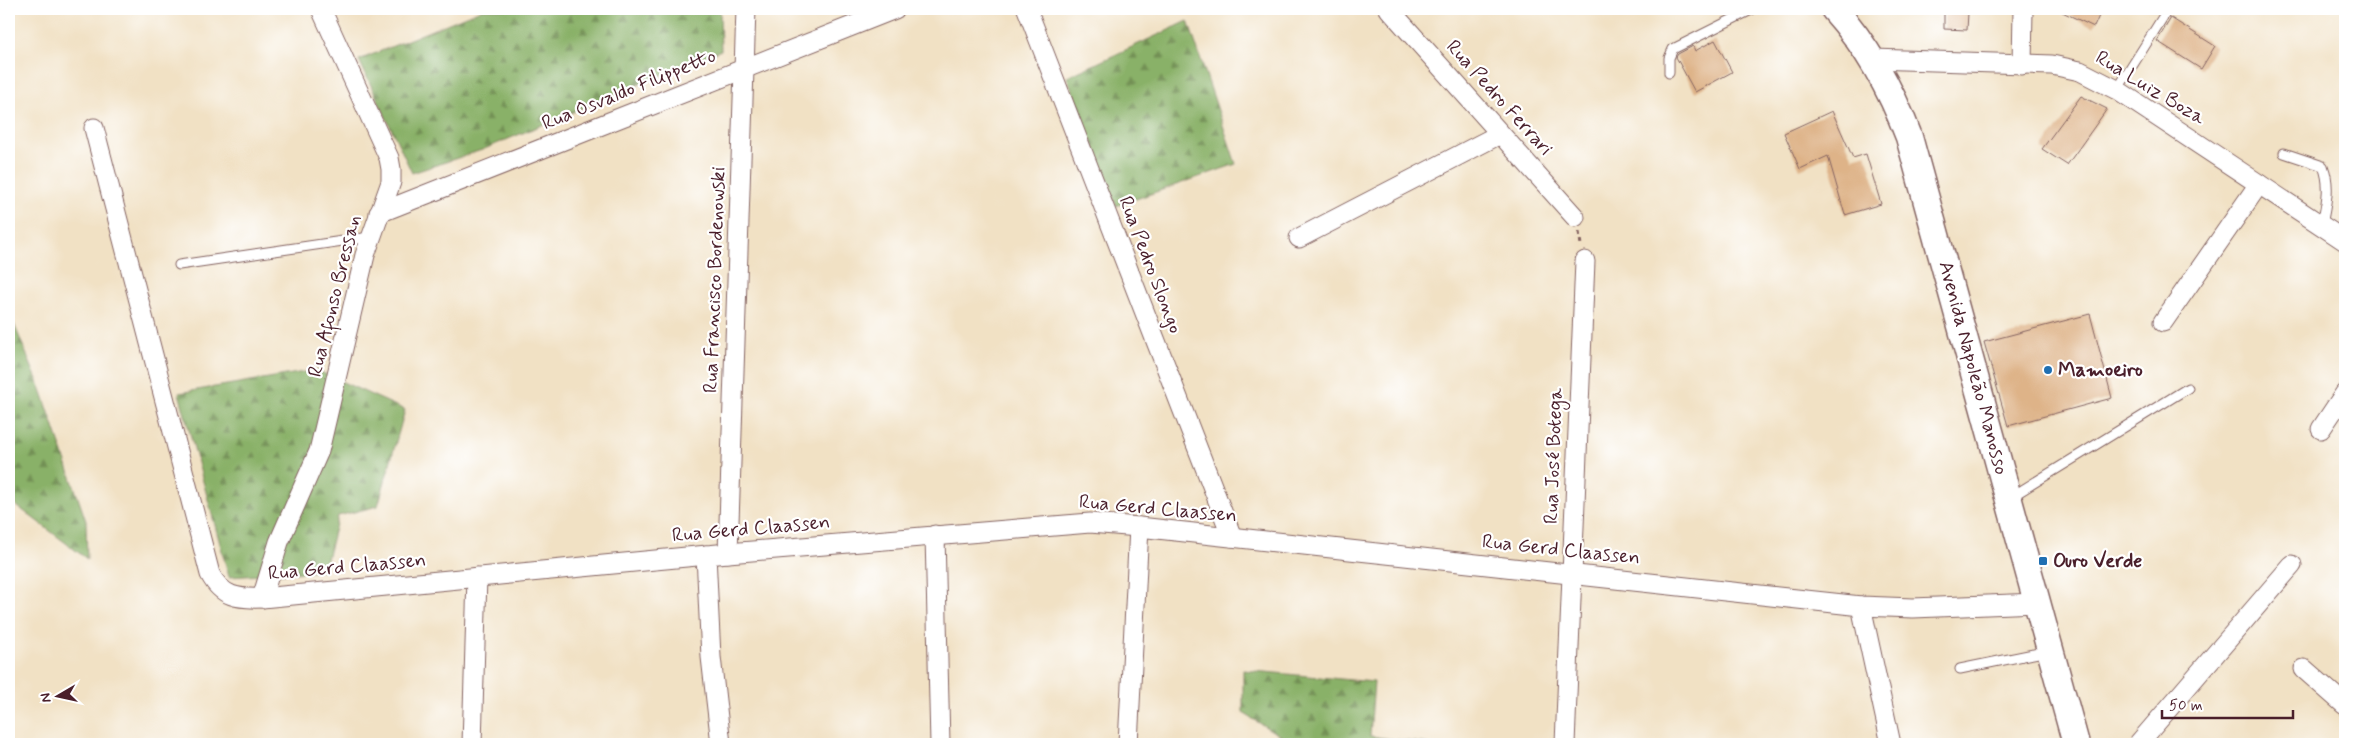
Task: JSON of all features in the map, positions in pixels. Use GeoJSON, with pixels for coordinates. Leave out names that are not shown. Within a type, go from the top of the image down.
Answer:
{"type":"FeatureCollection","features":[{"type":"Feature","properties":{"kind":"street","name":"Rua Afonso Bressan"},"geometry":{"type":"LineString","coordinates":[[262,598],[279,542],[319,451],[370,237],[391,182],[392,169],[388,158],[321,9]]}},
{"type":"Feature","properties":{"kind":"street","name":"Rua Francisco Bordenowski"},"geometry":{"type":"LineString","coordinates":[[728,553],[746,9]]}},
{"type":"Feature","properties":{"kind":"street","name":"Rua Osvaldo Filippetto"},"geometry":{"type":"LineString","coordinates":[[379,213],[895,9]]}},
{"type":"Feature","properties":{"kind":"street","name":"Rua Pedro Slongo"},"geometry":{"type":"LineString","coordinates":[[1027,9],[1232,537]]}},
{"type":"Feature","properties":{"kind":"street","name":"Avenida Napoleão Manosso"},"geometry":{"type":"LineString","coordinates":[[1834,9],[1873,59],[1886,83],[1909,137],[2076,744]]}},
{"type":"Feature","properties":{"kind":"street"},"geometry":{"type":"LineString","coordinates":[[2022,65],[2023,9]]}},
{"type":"Feature","properties":{"kind":"street","name":"Rua Pedro Ferrari"},"geometry":{"type":"LineString","coordinates":[[1397,11],[1500,134],[1575,217]]}},
{"type":"Feature","properties":{"kind":"street","name":"Rua Luiz Boza"},"geometry":{"type":"LineString","coordinates":[[1873,59],[2067,67],[2098,79],[2117,90],[2345,241]]}},
{"type":"Feature","properties":{"kind":"street","name":"Rua Gerd Claassen"},"geometry":{"type":"LineString","coordinates":[[94,128],[210,574],[215,584],[224,593],[234,598],[262,598],[706,555],[1069,524],[1139,527],[1861,606],[1913,608],[2037,603]]}},
{"type":"Feature","properties":{"kind":"street"},"geometry":{"type":"LineString","coordinates":[[1299,238],[1500,134]]}},
{"type":"Feature","properties":{"kind":"street"},"geometry":{"type":"LineString","coordinates":[[2163,322],[2259,184]]}},
{"type":"Feature","properties":{"kind":"street","name":"Rua José Botega"},"geometry":{"type":"LineString","coordinates":[[1565,744],[1585,260]]}},
{"type":"Feature","properties":{"kind":"street"},"geometry":{"type":"LineString","coordinates":[[2321,429],[2345,393]]}},
{"type":"Feature","properties":{"kind":"street"},"geometry":{"type":"LineString","coordinates":[[1128,744],[1139,527]]}},
{"type":"Feature","properties":{"kind":"street"},"geometry":{"type":"LineString","coordinates":[[935,535],[940,744]]}},
{"type":"Feature","properties":{"kind":"street"},"geometry":{"type":"LineString","coordinates":[[706,555],[713,686],[721,744]]}},
{"type":"Feature","properties":{"kind":"street"},"geometry":{"type":"LineString","coordinates":[[2138,744],[2292,565]]}},
{"type":"Feature","properties":{"kind":"street"},"geometry":{"type":"LineString","coordinates":[[472,744],[477,577]]}},
{"type":"Feature","properties":{"kind":"street"},"geometry":{"type":"LineString","coordinates":[[1861,606],[1891,744]]}},
{"type":"Feature","properties":{"kind":"street"},"geometry":{"type":"LineString","coordinates":[[2304,669],[2345,705]]}},
{"type":"Feature","properties":{"kind":"lane"},"geometry":{"type":"LineString","coordinates":[[1669,73],[1669,58],[1673,49],[1753,9]]}},
{"type":"Feature","properties":{"kind":"lane"},"geometry":{"type":"LineString","coordinates":[[2117,90],[2168,9]]}},
{"type":"Feature","properties":{"kind":"lane"},"geometry":{"type":"LineString","coordinates":[[2284,153],[2323,166],[2328,178],[2328,193],[2322,226]]}},
{"type":"Feature","properties":{"kind":"lane"},"geometry":{"type":"LineString","coordinates":[[179,266],[370,237]]}},
{"type":"Feature","properties":{"kind":"lane"},"geometry":{"type":"LineString","coordinates":[[2009,498],[2188,388]]}},
{"type":"Feature","properties":{"kind":"lane"},"geometry":{"type":"LineString","coordinates":[[1960,669],[2050,650]]}},
{"type":"Feature","properties":{"kind":"path"},"geometry":{"type":"LineString","coordinates":[[1575,217],[1585,260]]}},
{"type":"Feature","properties":{"kind":"green space"},"geometry":{"type":"Polygon","coordinates":[[[483,9],[720,9],[721,50],[482,150],[412,173],[359,60],[483,9]]]}},
{"type":"Feature","properties":{"kind":"green space"},"geometry":{"type":"Polygon","coordinates":[[[1188,21],[1236,164],[1116,206],[1067,77],[1188,21]]]}},
{"type":"Feature","properties":{"kind":"green space"},"geometry":{"type":"Polygon","coordinates":[[[9,312],[41,389],[86,521],[87,559],[13,503],[9,493],[9,312]]]}},
{"type":"Feature","properties":{"kind":"green space"},"geometry":{"type":"Polygon","coordinates":[[[316,370],[405,410],[378,506],[338,516],[324,571],[229,577],[179,393],[316,370]]]}},
{"type":"Feature","properties":{"kind":"green space"},"geometry":{"type":"Polygon","coordinates":[[[1243,670],[1374,682],[1370,736],[1428,744],[1294,744],[1243,713],[1243,670]]]}},
{"type":"Feature","properties":{"kind":"building"},"geometry":{"type":"Polygon","coordinates":[[[2056,9],[2102,9],[2094,27],[2056,9]]]}},
{"type":"Feature","properties":{"kind":"building"},"geometry":{"type":"Polygon","coordinates":[[[1944,12],[1968,13],[1967,30],[1944,29],[1944,12]]]}},
{"type":"Feature","properties":{"kind":"building"},"geometry":{"type":"Polygon","coordinates":[[[2171,18],[2215,46],[2201,69],[2157,41],[2171,18]]]}},
{"type":"Feature","properties":{"kind":"building"},"geometry":{"type":"Polygon","coordinates":[[[1715,40],[1732,72],[1695,92],[1676,57],[1693,46],[1695,51],[1715,40]]]}},
{"type":"Feature","properties":{"kind":"building"},"geometry":{"type":"Polygon","coordinates":[[[2081,96],[2107,109],[2067,165],[2042,149],[2081,96]]]}},
{"type":"Feature","properties":{"kind":"building"},"geometry":{"type":"Polygon","coordinates":[[[1832,111],[1853,158],[1866,154],[1881,204],[1845,215],[1828,156],[1800,169],[1784,133],[1832,111]]]}},
{"type":"Feature","properties":{"kind":"building","name":"Mamoeiro"},"geometry":{"type":"Polygon","coordinates":[[[2090,314],[2112,398],[2008,426],[1984,342],[2090,314]]]}},
{"type":"Feature","properties":{"kind":"place","name":"Mamoeiro"},"geometry":{"type":"Point","coordinates":[2048,370]}},
{"type":"Feature","properties":{"kind":"place","name":"Ouro Verde"},"geometry":{"type":"Point","coordinates":[2043,561]}}]}
